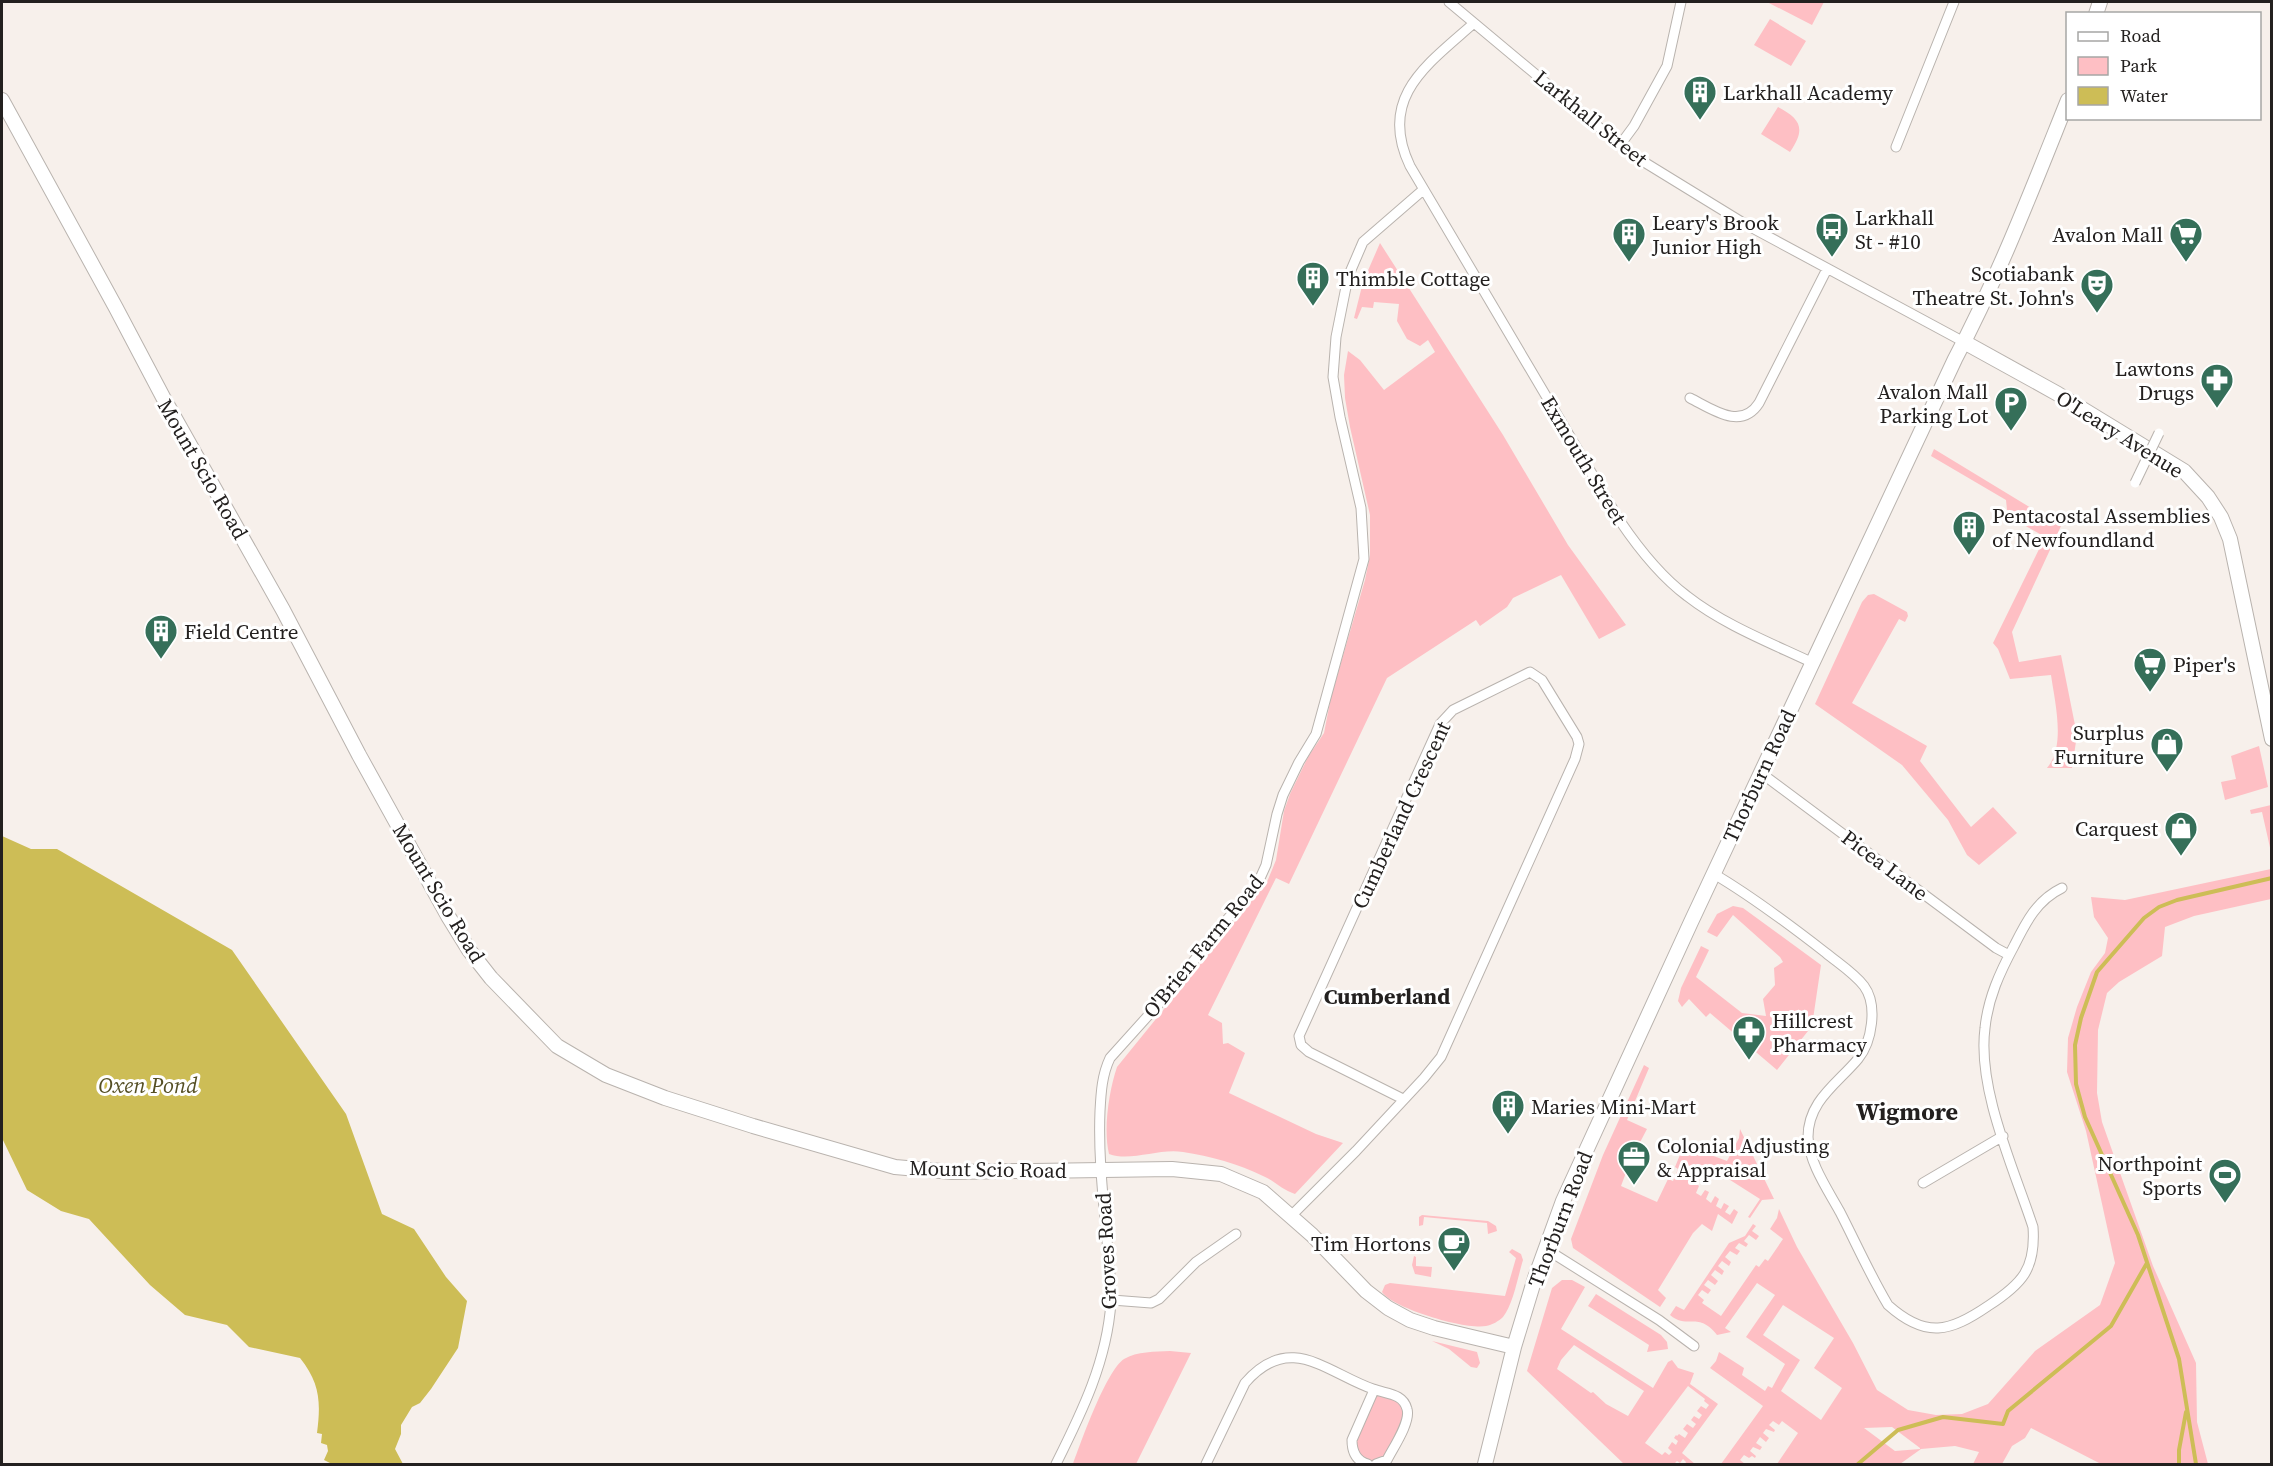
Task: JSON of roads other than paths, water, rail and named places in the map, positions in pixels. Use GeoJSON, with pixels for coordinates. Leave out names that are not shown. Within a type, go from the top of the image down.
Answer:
{"type":"FeatureCollection","features":[{"type":"Feature","properties":{"kind":"street","name":"Larkhall Street"},"geometry":{"type":"LineString","coordinates":[[1449,2],[1581,110],[1620,145],[1717,208],[1964,342]]}},
{"type":"Feature","properties":{"kind":"street"},"geometry":{"type":"LineString","coordinates":[[1620,145],[1635,126],[1666,66],[1681,2]]}},
{"type":"Feature","properties":{"kind":"street"},"geometry":{"type":"LineString","coordinates":[[1896,147],[1954,2]]}},
{"type":"Feature","properties":{"kind":"street","name":"Exmouth Street"},"geometry":{"type":"LineString","coordinates":[[1474,23],[1421,70],[1411,85],[1404,100],[1400,126],[1407,159],[1620,521],[1644,553],[1664,576],[1689,598],[1744,630],[1813,663]]}},
{"type":"Feature","properties":{"kind":"street","name":"Mount Scio Road"},"geometry":{"type":"LineString","coordinates":[[2,100],[164,399],[283,610],[359,755],[448,916],[469,950],[491,978],[557,1046],[588,1066],[624,1082],[707,1112],[870,1161],[913,1169],[952,1172],[1172,1169],[1221,1174],[1263,1192],[1292,1216],[1366,1292],[1388,1308],[1410,1320],[1434,1328],[1514,1347]]}},
{"type":"Feature","properties":{"kind":"street","name":"Thorburn Road"},"geometry":{"type":"LineString","coordinates":[[1485,1464],[1514,1347],[1563,1202],[1593,1133],[2006,252],[2066,102]]}},
{"type":"Feature","properties":{"kind":"street","name":"O'Brien Farm Road"},"geometry":{"type":"LineString","coordinates":[[1102,1171],[1099,1143],[1102,1082],[1110,1058],[1164,998],[1257,885],[1266,865],[1283,795],[1316,734],[1324,712],[1364,560],[1361,508],[1333,377],[1336,337],[1348,277],[1363,242],[1424,190]]}},
{"type":"Feature","properties":{"kind":"street"},"geometry":{"type":"LineString","coordinates":[[1690,398],[1731,417],[1741,417],[1751,412],[1759,403],[1827,269]]}},
{"type":"Feature","properties":{"kind":"street","name":"O'Leary Avenue"},"geometry":{"type":"LineString","coordinates":[[1964,342],[2058,394],[2173,464],[2193,479],[2208,497],[2221,517],[2230,539],[2271,740]]}},
{"type":"Feature","properties":{"kind":"street"},"geometry":{"type":"LineString","coordinates":[[2135,483],[2159,433]]}},
{"type":"Feature","properties":{"kind":"street","name":"Cumberland Crescent"},"geometry":{"type":"LineString","coordinates":[[1292,1216],[1432,1069],[1450,1038],[1578,752],[1577,737],[1542,680],[1530,672],[1453,710],[1440,724],[1299,1036],[1301,1045],[1309,1052],[1403,1099]]}},
{"type":"Feature","properties":{"kind":"street","name":"Picea Lane"},"geometry":{"type":"LineString","coordinates":[[1761,773],[1987,942],[2009,955]]}},
{"type":"Feature","properties":{"kind":"street"},"geometry":{"type":"LineString","coordinates":[[1714,874],[1798,932],[1865,987],[1870,1004],[1871,1024],[1867,1042],[1859,1057],[1820,1099],[1813,1111],[1808,1138],[1810,1154],[1888,1305],[1901,1317],[1917,1325],[1934,1328],[1949,1327],[1965,1322],[2011,1291],[2024,1276],[2032,1259],[2033,1227],[1990,1096],[1984,1064],[1984,1040],[1992,994],[2009,955],[2033,912],[2045,898],[2062,888]]}},
{"type":"Feature","properties":{"kind":"street"},"geometry":{"type":"LineString","coordinates":[[1923,1183],[2003,1136]]}},
{"type":"Feature","properties":{"kind":"street","name":"Groves Road"},"geometry":{"type":"LineString","coordinates":[[1056,1464],[1086,1401],[1104,1352],[1112,1300],[1102,1171]]}},
{"type":"Feature","properties":{"kind":"street"},"geometry":{"type":"LineString","coordinates":[[1112,1300],[1151,1303],[1159,1299],[1193,1264],[1236,1234]]}},
{"type":"Feature","properties":{"kind":"street"},"geometry":{"type":"LineString","coordinates":[[1546,1249],[1650,1314],[1694,1346]]}},
{"type":"Feature","properties":{"kind":"street"},"geometry":{"type":"LineString","coordinates":[[1206,1464],[1245,1383],[1253,1373],[1277,1360],[1292,1358],[1320,1363],[1374,1390],[1395,1395],[1404,1401],[1408,1410],[1408,1419],[1387,1460],[1376,1464]]}},
{"type":"Feature","properties":{"kind":"street"},"geometry":{"type":"LineString","coordinates":[[1368,1464],[1356,1458],[1352,1440],[1374,1390]]}},
{"type":"Feature","properties":{"kind":"water","name":"Oxen Pond"},"geometry":{"type":"Polygon","coordinates":[[[2,836],[31,849],[57,849],[232,950],[346,1114],[382,1214],[414,1229],[446,1277],[467,1301],[458,1348],[431,1389],[420,1403],[412,1407],[401,1425],[401,1434],[395,1449],[403,1464],[332,1464],[324,1460],[328,1451],[327,1445],[321,1443],[322,1434],[317,1433],[318,1393],[312,1376],[300,1358],[249,1347],[227,1325],[185,1315],[150,1285],[89,1219],[61,1211],[27,1190],[2,1138],[2,836]]]}},
{"type":"Feature","properties":{"kind":"waterway"},"geometry":{"type":"LineString","coordinates":[[2196,1464],[2179,1359],[2138,1235],[2085,1117],[2076,1084],[2075,1045],[2081,1018],[2097,972],[2144,918],[2159,907],[2177,900],[2272,878]]}},
{"type":"Feature","properties":{"kind":"waterway"},"geometry":{"type":"LineString","coordinates":[[1858,1464],[1898,1430],[1943,1417],[2003,1424],[2008,1411],[2111,1326],[2147,1263]]}},
{"type":"Feature","properties":{"kind":"waterway"},"geometry":{"type":"LineString","coordinates":[[2179,1464],[2179,1450],[2186,1412]]}},
{"type":"Feature","properties":{"kind":"place","name":"Larkhall Academy"},"geometry":{"type":"Point","coordinates":[1700,121]}},
{"type":"Feature","properties":{"kind":"place","name":"Larkhall St - #10"},"geometry":{"type":"Point","coordinates":[1832,258]}},
{"type":"Feature","properties":{"kind":"place","name":"Leary's Brook Junior High"},"geometry":{"type":"Point","coordinates":[1629,263]}},
{"type":"Feature","properties":{"kind":"place","name":"Avalon Mall"},"geometry":{"type":"Point","coordinates":[2186,263]}},
{"type":"Feature","properties":{"kind":"place","name":"Thimble Cottage"},"geometry":{"type":"Point","coordinates":[1313,307]}},
{"type":"Feature","properties":{"kind":"place","name":"Scotiabank Theatre St. John's"},"geometry":{"type":"Point","coordinates":[2097,314]}},
{"type":"Feature","properties":{"kind":"place","name":"Lawtons Drugs"},"geometry":{"type":"Point","coordinates":[2217,409]}},
{"type":"Feature","properties":{"kind":"place","name":"Avalon Mall Parking Lot"},"geometry":{"type":"Point","coordinates":[2011,432]}},
{"type":"Feature","properties":{"kind":"place","name":"Pentacostal Assemblies of Newfoundland"},"geometry":{"type":"Point","coordinates":[1969,556]}},
{"type":"Feature","properties":{"kind":"place","name":"Field Centre"},"geometry":{"type":"Point","coordinates":[161,660]}},
{"type":"Feature","properties":{"kind":"place","name":"Piper's"},"geometry":{"type":"Point","coordinates":[2150,693]}},
{"type":"Feature","properties":{"kind":"place","name":"Surplus Furniture"},"geometry":{"type":"Point","coordinates":[2167,773]}},
{"type":"Feature","properties":{"kind":"place","name":"Carquest"},"geometry":{"type":"Point","coordinates":[2181,857]}},
{"type":"Feature","properties":{"kind":"place","name":"Hillcrest Pharmacy"},"geometry":{"type":"Point","coordinates":[1749,1061]}},
{"type":"Feature","properties":{"kind":"place","name":"Maries Mini-Mart"},"geometry":{"type":"Point","coordinates":[1508,1135]}},
{"type":"Feature","properties":{"kind":"place","name":"Colonial Adjusting & Appraisal"},"geometry":{"type":"Point","coordinates":[1634,1186]}},
{"type":"Feature","properties":{"kind":"place","name":"Northpoint Sports"},"geometry":{"type":"Point","coordinates":[2225,1204]}},
{"type":"Feature","properties":{"kind":"place","name":"Tim Hortons"},"geometry":{"type":"Point","coordinates":[1454,1272]}},
{"type":"Feature","properties":{"kind":"district","name":"Cumberland"},"geometry":{"type":"Point","coordinates":[1387,996]}},
{"type":"Feature","properties":{"kind":"district","name":"Wigmore"},"geometry":{"type":"Point","coordinates":[1907,1111]}}]}
